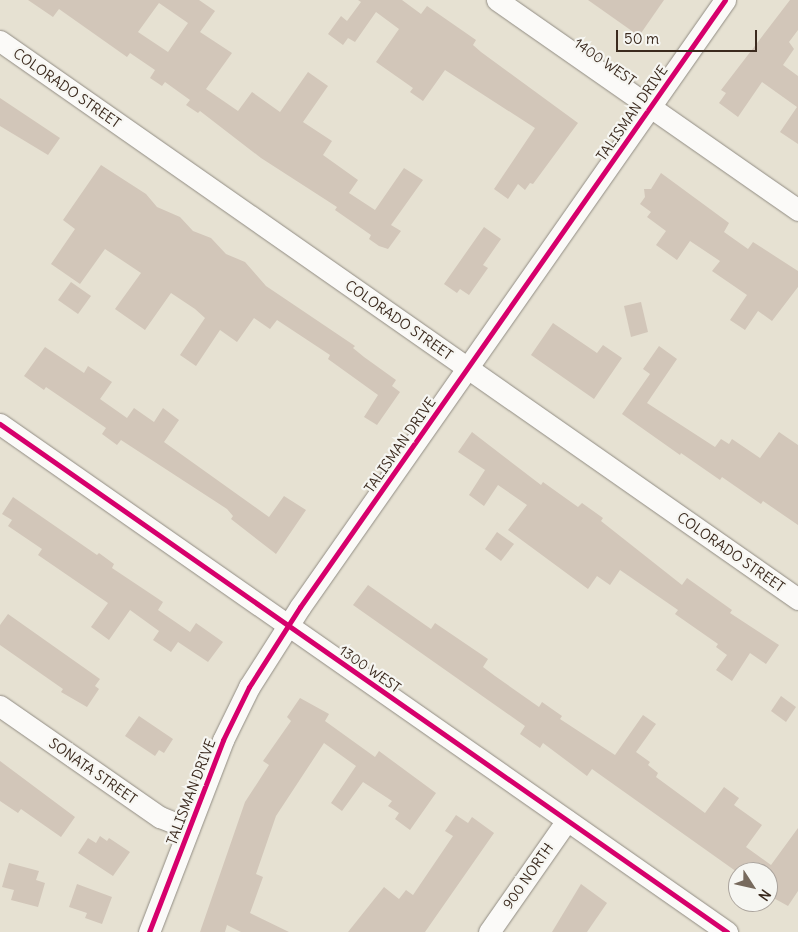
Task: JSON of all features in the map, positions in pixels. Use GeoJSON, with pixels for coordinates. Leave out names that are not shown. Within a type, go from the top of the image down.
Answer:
{"type":"FeatureCollection","features":[{"type":"Feature","properties":{"kind":"street","name":"1400 WEST"},"geometry":{"type":"LineString","coordinates":[[497,0],[798,210]]}},
{"type":"Feature","properties":{"kind":"street","name":"TALISMAN DRIVE"},"geometry":{"type":"LineString","coordinates":[[149,932],[235,713],[289,626],[725,0]]}},
{"type":"Feature","properties":{"kind":"street","name":"COLORADO STREET"},"geometry":{"type":"LineString","coordinates":[[0,41],[798,599]]}},
{"type":"Feature","properties":{"kind":"street","name":"1300 WEST"},"geometry":{"type":"LineString","coordinates":[[0,424],[728,932]]}},
{"type":"Feature","properties":{"kind":"street","name":"SONATA STREET"},"geometry":{"type":"LineString","coordinates":[[0,706],[160,817],[189,830]]}},
{"type":"Feature","properties":{"kind":"street","name":"900 NORTH"},"geometry":{"type":"LineString","coordinates":[[489,932],[568,820]]}},
{"type":"Feature","properties":{"kind":"building"},"geometry":{"type":"Polygon","coordinates":[[[28,0],[199,0],[215,11],[200,32],[232,53],[206,89],[238,111],[252,92],[280,112],[308,72],[328,86],[303,122],[332,141],[323,155],[358,180],[349,193],[375,210],[404,168],[423,180],[391,225],[401,231],[388,249],[379,246],[369,239],[371,235],[335,210],[337,207],[261,158],[200,111],[198,113],[186,105],[190,100],[165,82],[162,86],[150,78],[155,70],[130,53],[127,57],[59,9],[53,17],[28,0]],[[159,3],[138,32],[168,52],[188,23],[159,3]]]}},
{"type":"Feature","properties":{"kind":"building"},"geometry":{"type":"Polygon","coordinates":[[[358,0],[402,0],[421,14],[427,6],[476,40],[473,45],[481,52],[578,123],[533,184],[530,183],[525,190],[518,184],[508,199],[494,189],[535,128],[445,70],[423,101],[410,92],[413,88],[376,62],[399,29],[376,12],[355,42],[348,38],[343,45],[328,34],[341,16],[347,21],[361,2],[358,0]]]}},
{"type":"Feature","properties":{"kind":"building"},"geometry":{"type":"Polygon","coordinates":[[[588,0],[664,0],[639,36],[588,0]]]}},
{"type":"Feature","properties":{"kind":"building"},"geometry":{"type":"Polygon","coordinates":[[[790,0],[798,0],[798,30],[789,42],[794,49],[783,65],[798,76],[798,144],[780,132],[797,107],[762,82],[738,117],[719,103],[726,93],[721,90],[790,0]]]}},
{"type":"Feature","properties":{"kind":"building"},"geometry":{"type":"Polygon","coordinates":[[[0,98],[60,138],[48,155],[0,126],[0,98]]]}},
{"type":"Feature","properties":{"kind":"building"},"geometry":{"type":"Polygon","coordinates":[[[101,165],[146,194],[157,207],[180,217],[193,231],[211,238],[226,254],[245,262],[266,286],[355,346],[353,348],[396,380],[392,386],[400,392],[377,425],[364,417],[378,395],[328,359],[330,355],[277,320],[270,329],[254,318],[237,342],[220,330],[196,366],[180,355],[205,318],[195,309],[171,293],[145,330],[115,309],[141,273],[105,249],[80,284],[51,264],[75,229],[63,220],[101,165]]]}},
{"type":"Feature","properties":{"kind":"building"},"geometry":{"type":"Polygon","coordinates":[[[661,173],[729,223],[724,232],[748,249],[753,242],[798,271],[798,287],[772,321],[758,311],[745,330],[730,320],[747,295],[712,271],[720,261],[690,241],[677,260],[656,245],[666,231],[647,217],[651,212],[640,204],[645,197],[644,189],[651,189],[661,173]]]}},
{"type":"Feature","properties":{"kind":"building"},"geometry":{"type":"Polygon","coordinates":[[[484,227],[501,239],[483,265],[488,268],[469,295],[460,289],[457,293],[444,284],[484,227]]]}},
{"type":"Feature","properties":{"kind":"building"},"geometry":{"type":"Polygon","coordinates":[[[71,282],[91,296],[78,314],[58,300],[71,282]]]}},
{"type":"Feature","properties":{"kind":"building"},"geometry":{"type":"Polygon","coordinates":[[[641,302],[648,332],[631,337],[624,306],[641,302]]]}},
{"type":"Feature","properties":{"kind":"building"},"geometry":{"type":"Polygon","coordinates":[[[553,323],[597,353],[603,345],[622,358],[594,399],[531,355],[553,323]]]}},
{"type":"Feature","properties":{"kind":"building"},"geometry":{"type":"Polygon","coordinates":[[[659,346],[677,359],[647,403],[715,447],[721,439],[729,444],[732,439],[760,458],[779,432],[798,445],[798,525],[763,501],[761,504],[722,477],[720,480],[681,453],[680,455],[622,414],[650,374],[643,369],[659,346]]]}},
{"type":"Feature","properties":{"kind":"building"},"geometry":{"type":"Polygon","coordinates":[[[45,347],[84,373],[88,366],[112,382],[100,399],[127,418],[134,408],[154,422],[163,408],[179,420],[164,442],[269,517],[284,496],[306,510],[276,554],[231,519],[233,516],[227,509],[121,440],[117,445],[102,434],[106,428],[46,387],[44,390],[24,376],[45,347]]]}},
{"type":"Feature","properties":{"kind":"building"},"geometry":{"type":"Polygon","coordinates":[[[472,432],[541,485],[543,482],[578,507],[582,503],[603,518],[601,521],[682,585],[687,578],[732,610],[730,613],[779,645],[766,664],[750,653],[732,681],[716,670],[727,655],[716,647],[718,644],[675,614],[678,610],[620,570],[610,585],[597,576],[588,589],[508,530],[527,505],[498,485],[484,506],[469,495],[485,470],[458,452],[472,432]]]}},
{"type":"Feature","properties":{"kind":"building"},"geometry":{"type":"Polygon","coordinates":[[[13,497],[97,555],[99,553],[114,564],[112,568],[163,602],[158,610],[190,632],[196,623],[223,642],[208,662],[178,642],[171,652],[153,640],[159,631],[130,610],[109,640],[91,627],[108,603],[38,555],[42,549],[8,526],[12,520],[2,514],[13,497]]]}},
{"type":"Feature","properties":{"kind":"building"},"geometry":{"type":"Polygon","coordinates":[[[497,532],[514,544],[501,561],[485,549],[497,532]]]}},
{"type":"Feature","properties":{"kind":"building"},"geometry":{"type":"Polygon","coordinates":[[[368,585],[431,629],[435,623],[488,659],[483,667],[539,707],[542,702],[562,716],[560,719],[615,755],[643,715],[656,724],[636,752],[650,762],[648,765],[658,773],[656,777],[705,813],[724,787],[739,798],[734,805],[762,825],[746,847],[767,862],[728,862],[728,866],[592,769],[587,776],[543,743],[540,748],[520,734],[525,726],[353,605],[368,585]]]}},
{"type":"Feature","properties":{"kind":"building"},"geometry":{"type":"Polygon","coordinates":[[[8,614],[100,679],[95,686],[99,689],[87,707],[61,692],[63,689],[0,645],[0,625],[8,614]]]}},
{"type":"Feature","properties":{"kind":"building"},"geometry":{"type":"Polygon","coordinates":[[[781,696],[796,707],[786,722],[771,711],[781,696]]]}},
{"type":"Feature","properties":{"kind":"building"},"geometry":{"type":"Polygon","coordinates":[[[300,698],[329,714],[325,721],[375,757],[379,751],[436,793],[410,830],[395,819],[399,813],[388,806],[392,801],[363,782],[342,811],[331,803],[356,766],[324,743],[276,816],[256,874],[263,877],[250,913],[289,932],[241,932],[227,925],[225,932],[200,932],[245,802],[269,765],[263,761],[291,721],[287,717],[300,698]]]}},
{"type":"Feature","properties":{"kind":"building"},"geometry":{"type":"Polygon","coordinates":[[[139,716],[173,739],[164,753],[159,750],[155,756],[125,736],[139,716]]]}},
{"type":"Feature","properties":{"kind":"building"},"geometry":{"type":"Polygon","coordinates":[[[0,761],[75,817],[61,837],[21,809],[18,813],[0,801],[0,761]]]}},
{"type":"Feature","properties":{"kind":"building"},"geometry":{"type":"Polygon","coordinates":[[[456,815],[468,823],[472,817],[494,833],[425,932],[348,932],[384,887],[399,899],[406,890],[413,895],[453,836],[445,831],[456,815]]]}},
{"type":"Feature","properties":{"kind":"building"},"geometry":{"type":"Polygon","coordinates":[[[798,828],[798,891],[788,906],[778,900],[778,862],[773,862],[798,828]]]}},
{"type":"Feature","properties":{"kind":"building"},"geometry":{"type":"Polygon","coordinates":[[[100,836],[107,841],[109,838],[130,852],[113,876],[78,853],[88,838],[96,843],[100,836]]]}},
{"type":"Feature","properties":{"kind":"building"},"geometry":{"type":"Polygon","coordinates":[[[9,863],[39,871],[36,880],[45,883],[38,907],[11,900],[14,890],[2,887],[9,863]]]}},
{"type":"Feature","properties":{"kind":"building"},"geometry":{"type":"Polygon","coordinates":[[[77,884],[112,897],[102,924],[85,918],[87,913],[69,907],[77,884]]]}},
{"type":"Feature","properties":{"kind":"building"},"geometry":{"type":"Polygon","coordinates":[[[581,884],[607,903],[587,932],[552,932],[581,884]]]}},
{"type":"Feature","properties":{"kind":"cycle path"},"geometry":{"type":"LineString","coordinates":[[149,932],[223,740],[249,687],[300,607],[725,0]]}},
{"type":"Feature","properties":{"kind":"cycle path"},"geometry":{"type":"LineString","coordinates":[[0,424],[727,932]]}}]}
